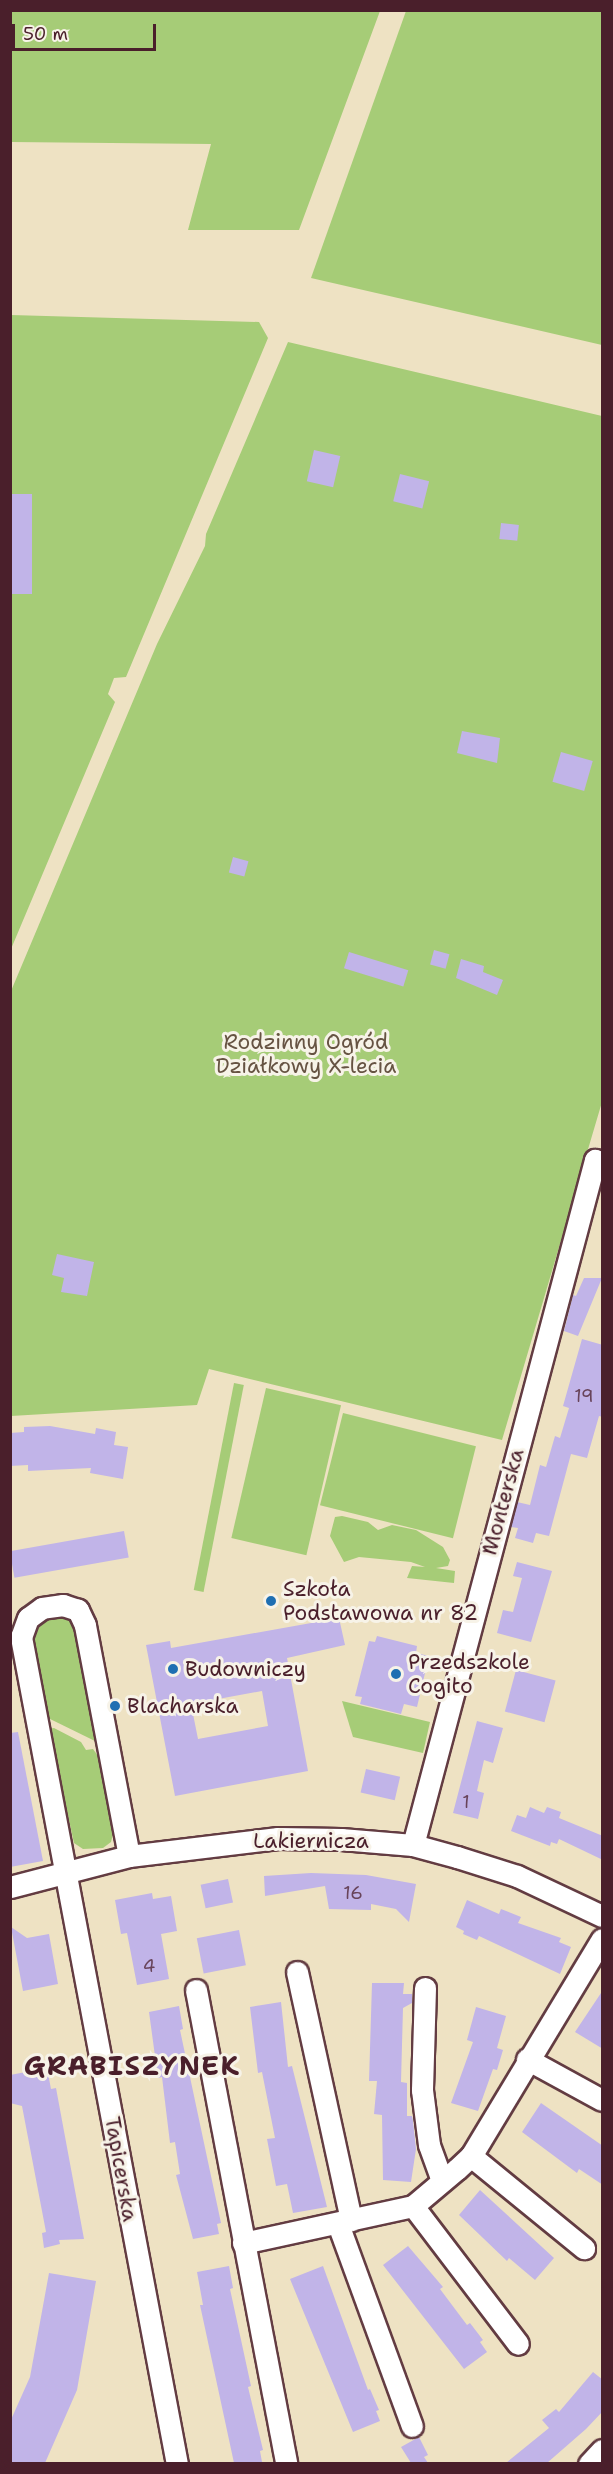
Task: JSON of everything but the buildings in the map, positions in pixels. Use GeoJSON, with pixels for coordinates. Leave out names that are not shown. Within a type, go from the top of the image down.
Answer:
{"type":"FeatureCollection","features":[{"type":"Feature","properties":{"kind":"street","name":"Monterska"},"geometry":{"type":"LineString","coordinates":[[413,1845],[599,1162]]}},
{"type":"Feature","properties":{"kind":"street"},"geometry":{"type":"LineString","coordinates":[[66,1874],[17,1626],[42,1608],[63,1605],[82,1615],[129,1856]]}},
{"type":"Feature","properties":{"kind":"street","name":"Lakiernicza"},"geometry":{"type":"LineString","coordinates":[[10,1887],[129,1856],[278,1838],[341,1839],[413,1845],[517,1876],[603,1916]]}},
{"type":"Feature","properties":{"kind":"street","name":"Tapicerska"},"geometry":{"type":"LineString","coordinates":[[66,1874],[177,2463]]}},
{"type":"Feature","properties":{"kind":"street"},"geometry":{"type":"LineString","coordinates":[[243,2243],[413,2206],[471,2156],[527,2059],[603,1939]]}},
{"type":"Feature","properties":{"kind":"street"},"geometry":{"type":"LineString","coordinates":[[297,1972],[344,2222],[412,2426]]}},
{"type":"Feature","properties":{"kind":"street"},"geometry":{"type":"LineString","coordinates":[[425,1988],[422,2090],[429,2145],[442,2181]]}},
{"type":"Feature","properties":{"kind":"street"},"geometry":{"type":"LineString","coordinates":[[196,1990],[286,2463]]}},
{"type":"Feature","properties":{"kind":"street"},"geometry":{"type":"LineString","coordinates":[[527,2059],[603,2100]]}},
{"type":"Feature","properties":{"kind":"street"},"geometry":{"type":"LineString","coordinates":[[471,2156],[536,2213],[584,2248]]}},
{"type":"Feature","properties":{"kind":"street"},"geometry":{"type":"LineString","coordinates":[[413,2206],[518,2344]]}},
{"type":"Feature","properties":{"kind":"street"},"geometry":{"type":"LineString","coordinates":[[589,2463],[603,2450]]}},
{"type":"Feature","properties":{"kind":"green space"},"geometry":{"type":"Polygon","coordinates":[[[11,10],[380,11],[299,230],[188,230],[211,144],[11,142],[11,10]]]}},
{"type":"Feature","properties":{"kind":"green space"},"geometry":{"type":"Polygon","coordinates":[[[406,11],[602,11],[602,345],[311,278],[406,11]]]}},
{"type":"Feature","properties":{"kind":"green space"},"geometry":{"type":"Polygon","coordinates":[[[11,315],[259,322],[268,338],[126,677],[114,678],[108,694],[115,702],[11,949],[11,315]]]}},
{"type":"Feature","properties":{"kind":"green space","name":"Rodzinny Ogród Działkowy X-lecia"},"geometry":{"type":"Polygon","coordinates":[[[288,342],[602,416],[602,1102],[502,1440],[209,1369],[197,1405],[11,1416],[11,991],[157,644],[205,546],[206,534],[288,342]]]}},
{"type":"Feature","properties":{"kind":"green space"},"geometry":{"type":"Polygon","coordinates":[[[234,1383],[244,1385],[204,1592],[194,1590],[234,1383]]]}},
{"type":"Feature","properties":{"kind":"green space"},"geometry":{"type":"Polygon","coordinates":[[[266,1388],[341,1405],[306,1555],[231,1538],[266,1388]]]}},
{"type":"Feature","properties":{"kind":"green space"},"geometry":{"type":"Polygon","coordinates":[[[343,1413],[476,1446],[453,1538],[320,1505],[343,1413]]]}},
{"type":"Feature","properties":{"kind":"green space"},"geometry":{"type":"Polygon","coordinates":[[[342,1516],[368,1522],[378,1530],[392,1525],[416,1530],[443,1547],[450,1560],[448,1566],[436,1568],[455,1571],[454,1583],[407,1578],[412,1566],[425,1567],[411,1562],[359,1557],[344,1562],[330,1536],[335,1517],[342,1516]]]}},
{"type":"Feature","properties":{"kind":"green space"},"geometry":{"type":"Polygon","coordinates":[[[58,1615],[74,1623],[80,1637],[97,1742],[48,1718],[32,1632],[39,1621],[58,1615]]]}},
{"type":"Feature","properties":{"kind":"green space"},"geometry":{"type":"Polygon","coordinates":[[[342,1701],[430,1722],[423,1753],[353,1737],[342,1701]]]}},
{"type":"Feature","properties":{"kind":"green space"},"geometry":{"type":"Polygon","coordinates":[[[54,1728],[81,1742],[86,1750],[93,1749],[101,1760],[114,1830],[111,1842],[103,1848],[83,1849],[74,1843],[49,1729],[54,1728]]]}},
{"type":"Feature","properties":{"kind":"place","name":"Szkoła Podstawowa nr 82"},"geometry":{"type":"Point","coordinates":[271,1601]}},
{"type":"Feature","properties":{"kind":"place","name":"Budowniczy"},"geometry":{"type":"Point","coordinates":[173,1669]}},
{"type":"Feature","properties":{"kind":"place","name":"Przedszkole Cogito"},"geometry":{"type":"Point","coordinates":[396,1674]}},
{"type":"Feature","properties":{"kind":"place","name":"Blacharska"},"geometry":{"type":"Point","coordinates":[115,1706]}},
{"type":"Feature","properties":{"kind":"district","name":"GRABISZYNEK"},"geometry":{"type":"Point","coordinates":[132,2066]}}]}
